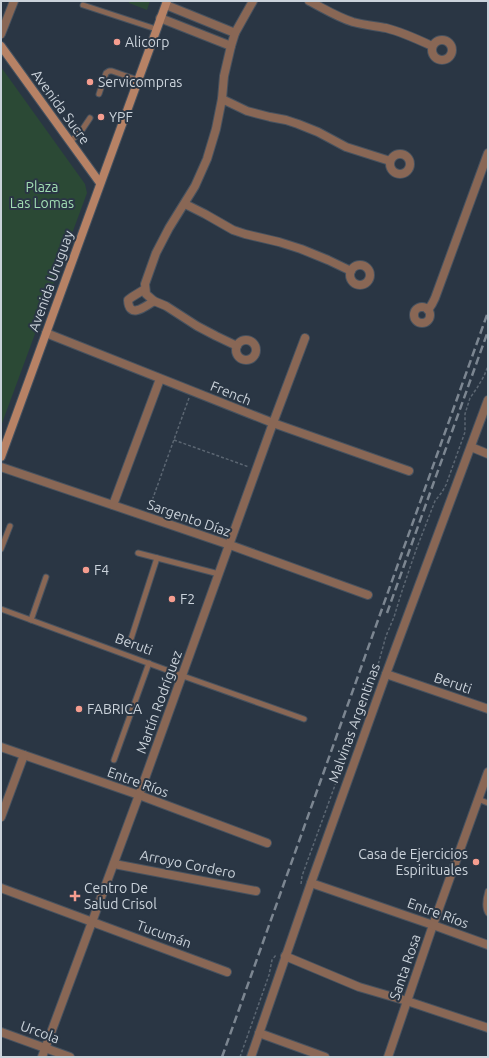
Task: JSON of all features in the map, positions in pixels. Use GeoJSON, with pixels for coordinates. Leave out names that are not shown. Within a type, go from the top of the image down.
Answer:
{"type":"FeatureCollection","features":[{"type":"Feature","properties":{"kind":"main road","name":"Avenida Uruguay"},"geometry":{"type":"LineString","coordinates":[[1,457],[166,3]]}},
{"type":"Feature","properties":{"kind":"main road","name":"Avenida Sucre"},"geometry":{"type":"LineString","coordinates":[[1,46],[100,183]]}},
{"type":"Feature","properties":{"kind":"street"},"geometry":{"type":"LineString","coordinates":[[1,34],[14,1]]}},
{"type":"Feature","properties":{"kind":"street"},"geometry":{"type":"LineString","coordinates":[[237,346],[209,333],[166,306],[154,301],[146,294],[145,284],[156,253],[169,228],[195,186],[208,159],[216,130],[222,99],[224,76],[231,46],[235,33],[253,1]]}},
{"type":"Feature","properties":{"kind":"street"},"geometry":{"type":"LineString","coordinates":[[309,1],[343,18],[398,32],[416,38],[432,46]]}},
{"type":"Feature","properties":{"kind":"street"},"geometry":{"type":"LineString","coordinates":[[166,3],[235,33]]}},
{"type":"Feature","properties":{"kind":"street"},"geometry":{"type":"LineString","coordinates":[[160,18],[231,46]]}},
{"type":"Feature","properties":{"kind":"street"},"geometry":{"type":"LineString","coordinates":[[222,99],[247,111],[298,124],[318,132],[346,147],[390,161]]}},
{"type":"Feature","properties":{"kind":"street"},"geometry":{"type":"LineString","coordinates":[[428,310],[435,298],[488,153]]}},
{"type":"Feature","properties":{"kind":"street"},"geometry":{"type":"LineString","coordinates":[[185,204],[239,232],[300,249],[351,271]]}},
{"type":"Feature","properties":{"kind":"street"},"geometry":{"type":"LineString","coordinates":[[145,289],[128,300],[129,308],[136,311],[140,310],[154,301]]}},
{"type":"Feature","properties":{"kind":"street","name":"French"},"geometry":{"type":"LineString","coordinates":[[46,334],[273,423],[409,471]]}},
{"type":"Feature","properties":{"kind":"street","name":"Martín Rodríguez"},"geometry":{"type":"LineString","coordinates":[[42,1057],[140,796],[256,470],[305,338]]}},
{"type":"Feature","properties":{"kind":"street"},"geometry":{"type":"LineString","coordinates":[[113,505],[160,379]]}},
{"type":"Feature","properties":{"kind":"street","name":"Malvinas Argentinas"},"geometry":{"type":"LineString","coordinates":[[251,1057],[285,956],[386,674],[488,400]]}},
{"type":"Feature","properties":{"kind":"street"},"geometry":{"type":"LineString","coordinates":[[471,447],[488,454]]}},
{"type":"Feature","properties":{"kind":"street","name":"Sargento Díaz"},"geometry":{"type":"LineString","coordinates":[[1,467],[230,545],[368,595]]}},
{"type":"Feature","properties":{"kind":"street","name":"Beruti"},"geometry":{"type":"LineString","coordinates":[[386,674],[488,709]]}},
{"type":"Feature","properties":{"kind":"street","name":"Entre Ríos"},"geometry":{"type":"LineString","coordinates":[[1,747],[140,796],[266,843]]}},
{"type":"Feature","properties":{"kind":"street"},"geometry":{"type":"LineString","coordinates":[[1,817],[24,755]]}},
{"type":"Feature","properties":{"kind":"street","name":"Santa Rosa"},"geometry":{"type":"LineString","coordinates":[[388,1057],[433,925],[488,772]]}},
{"type":"Feature","properties":{"kind":"street","name":"Arroyo Cordero"},"geometry":{"type":"LineString","coordinates":[[114,864],[256,891]]}},
{"type":"Feature","properties":{"kind":"street","name":"Entre Ríos"},"geometry":{"type":"LineString","coordinates":[[311,883],[488,945]]}},
{"type":"Feature","properties":{"kind":"street","name":"Tucumán"},"geometry":{"type":"LineString","coordinates":[[1,888],[227,972]]}},
{"type":"Feature","properties":{"kind":"street"},"geometry":{"type":"LineString","coordinates":[[285,956],[359,987],[488,1028]]}},
{"type":"Feature","properties":{"kind":"street","name":"Urcola"},"geometry":{"type":"LineString","coordinates":[[1,1032],[70,1057]]}},
{"type":"Feature","properties":{"kind":"street"},"geometry":{"type":"LineString","coordinates":[[259,1033],[325,1057]]}},
{"type":"Feature","properties":{"kind":"lane"},"geometry":{"type":"LineString","coordinates":[[83,5],[156,29]]}},
{"type":"Feature","properties":{"kind":"lane"},"geometry":{"type":"LineString","coordinates":[[99,94],[108,71],[138,80]]}},
{"type":"Feature","properties":{"kind":"lane"},"geometry":{"type":"LineString","coordinates":[[70,142],[82,130],[90,118]]}},
{"type":"Feature","properties":{"kind":"lane"},"geometry":{"type":"LineString","coordinates":[[1,549],[10,526]]}},
{"type":"Feature","properties":{"kind":"lane"},"geometry":{"type":"LineString","coordinates":[[138,552],[219,574]]}},
{"type":"Feature","properties":{"kind":"lane"},"geometry":{"type":"LineString","coordinates":[[130,642],[157,558]]}},
{"type":"Feature","properties":{"kind":"lane"},"geometry":{"type":"LineString","coordinates":[[31,620],[46,577]]}},
{"type":"Feature","properties":{"kind":"lane","name":"Beruti"},"geometry":{"type":"LineString","coordinates":[[1,609],[304,719]]}},
{"type":"Feature","properties":{"kind":"lane"},"geometry":{"type":"LineString","coordinates":[[114,760],[148,663]]}},
{"type":"Feature","properties":{"kind":"lane"},"geometry":{"type":"LineString","coordinates":[[478,799],[488,803]]}},
{"type":"Feature","properties":{"kind":"lane"},"geometry":{"type":"LineString","coordinates":[[488,891],[486,897],[486,910],[488,913]]}},
{"type":"Feature","properties":{"kind":"path"},"geometry":{"type":"LineString","coordinates":[[372,686],[386,636],[394,617],[416,550],[436,501],[446,485],[465,432],[465,414],[470,398],[484,376],[488,366]]}},
{"type":"Feature","properties":{"kind":"path"},"geometry":{"type":"LineString","coordinates":[[146,516],[192,391]]}},
{"type":"Feature","properties":{"kind":"path"},"geometry":{"type":"LineString","coordinates":[[174,440],[256,470]]}},
{"type":"Feature","properties":{"kind":"path"},"geometry":{"type":"LineString","coordinates":[[301,888],[302,876],[350,744],[356,732]]}},
{"type":"Feature","properties":{"kind":"path"},"geometry":{"type":"LineString","coordinates":[[240,1057],[269,975],[272,960],[276,955]]}},
{"type":"Feature","properties":{"kind":"green space"},"geometry":{"type":"Polygon","coordinates":[[[129,1],[150,1],[147,10],[129,3],[129,1]]]}},
{"type":"Feature","properties":{"kind":"green space","name":"Plaza Las Lomas"},"geometry":{"type":"Polygon","coordinates":[[[1,67],[85,184],[87,193],[1,426],[1,67]]]}},
{"type":"Feature","properties":{"kind":"railway"},"geometry":{"type":"LineString","coordinates":[[222,1057],[488,312]]}},
{"type":"Feature","properties":{"kind":"railway"},"geometry":{"type":"LineString","coordinates":[[387,613],[488,331]]}},
{"type":"Feature","properties":{"kind":"place","name":"Alicorp"},"geometry":{"type":"Point","coordinates":[117,42]}},
{"type":"Feature","properties":{"kind":"place","name":"Servicompras"},"geometry":{"type":"Point","coordinates":[90,82]}},
{"type":"Feature","properties":{"kind":"place","name":"YPF"},"geometry":{"type":"Point","coordinates":[101,117]}},
{"type":"Feature","properties":{"kind":"place","name":"F4"},"geometry":{"type":"Point","coordinates":[86,570]}},
{"type":"Feature","properties":{"kind":"place","name":"F2"},"geometry":{"type":"Point","coordinates":[172,599]}},
{"type":"Feature","properties":{"kind":"place","name":"FABRICA"},"geometry":{"type":"Point","coordinates":[79,709]}},
{"type":"Feature","properties":{"kind":"place","name":"Casa de Ejercicios Espirituales"},"geometry":{"type":"Point","coordinates":[476,862]}},
{"type":"Feature","properties":{"kind":"place","name":"Centro De Salud Crisol"},"geometry":{"type":"Point","coordinates":[75,896]}}]}
